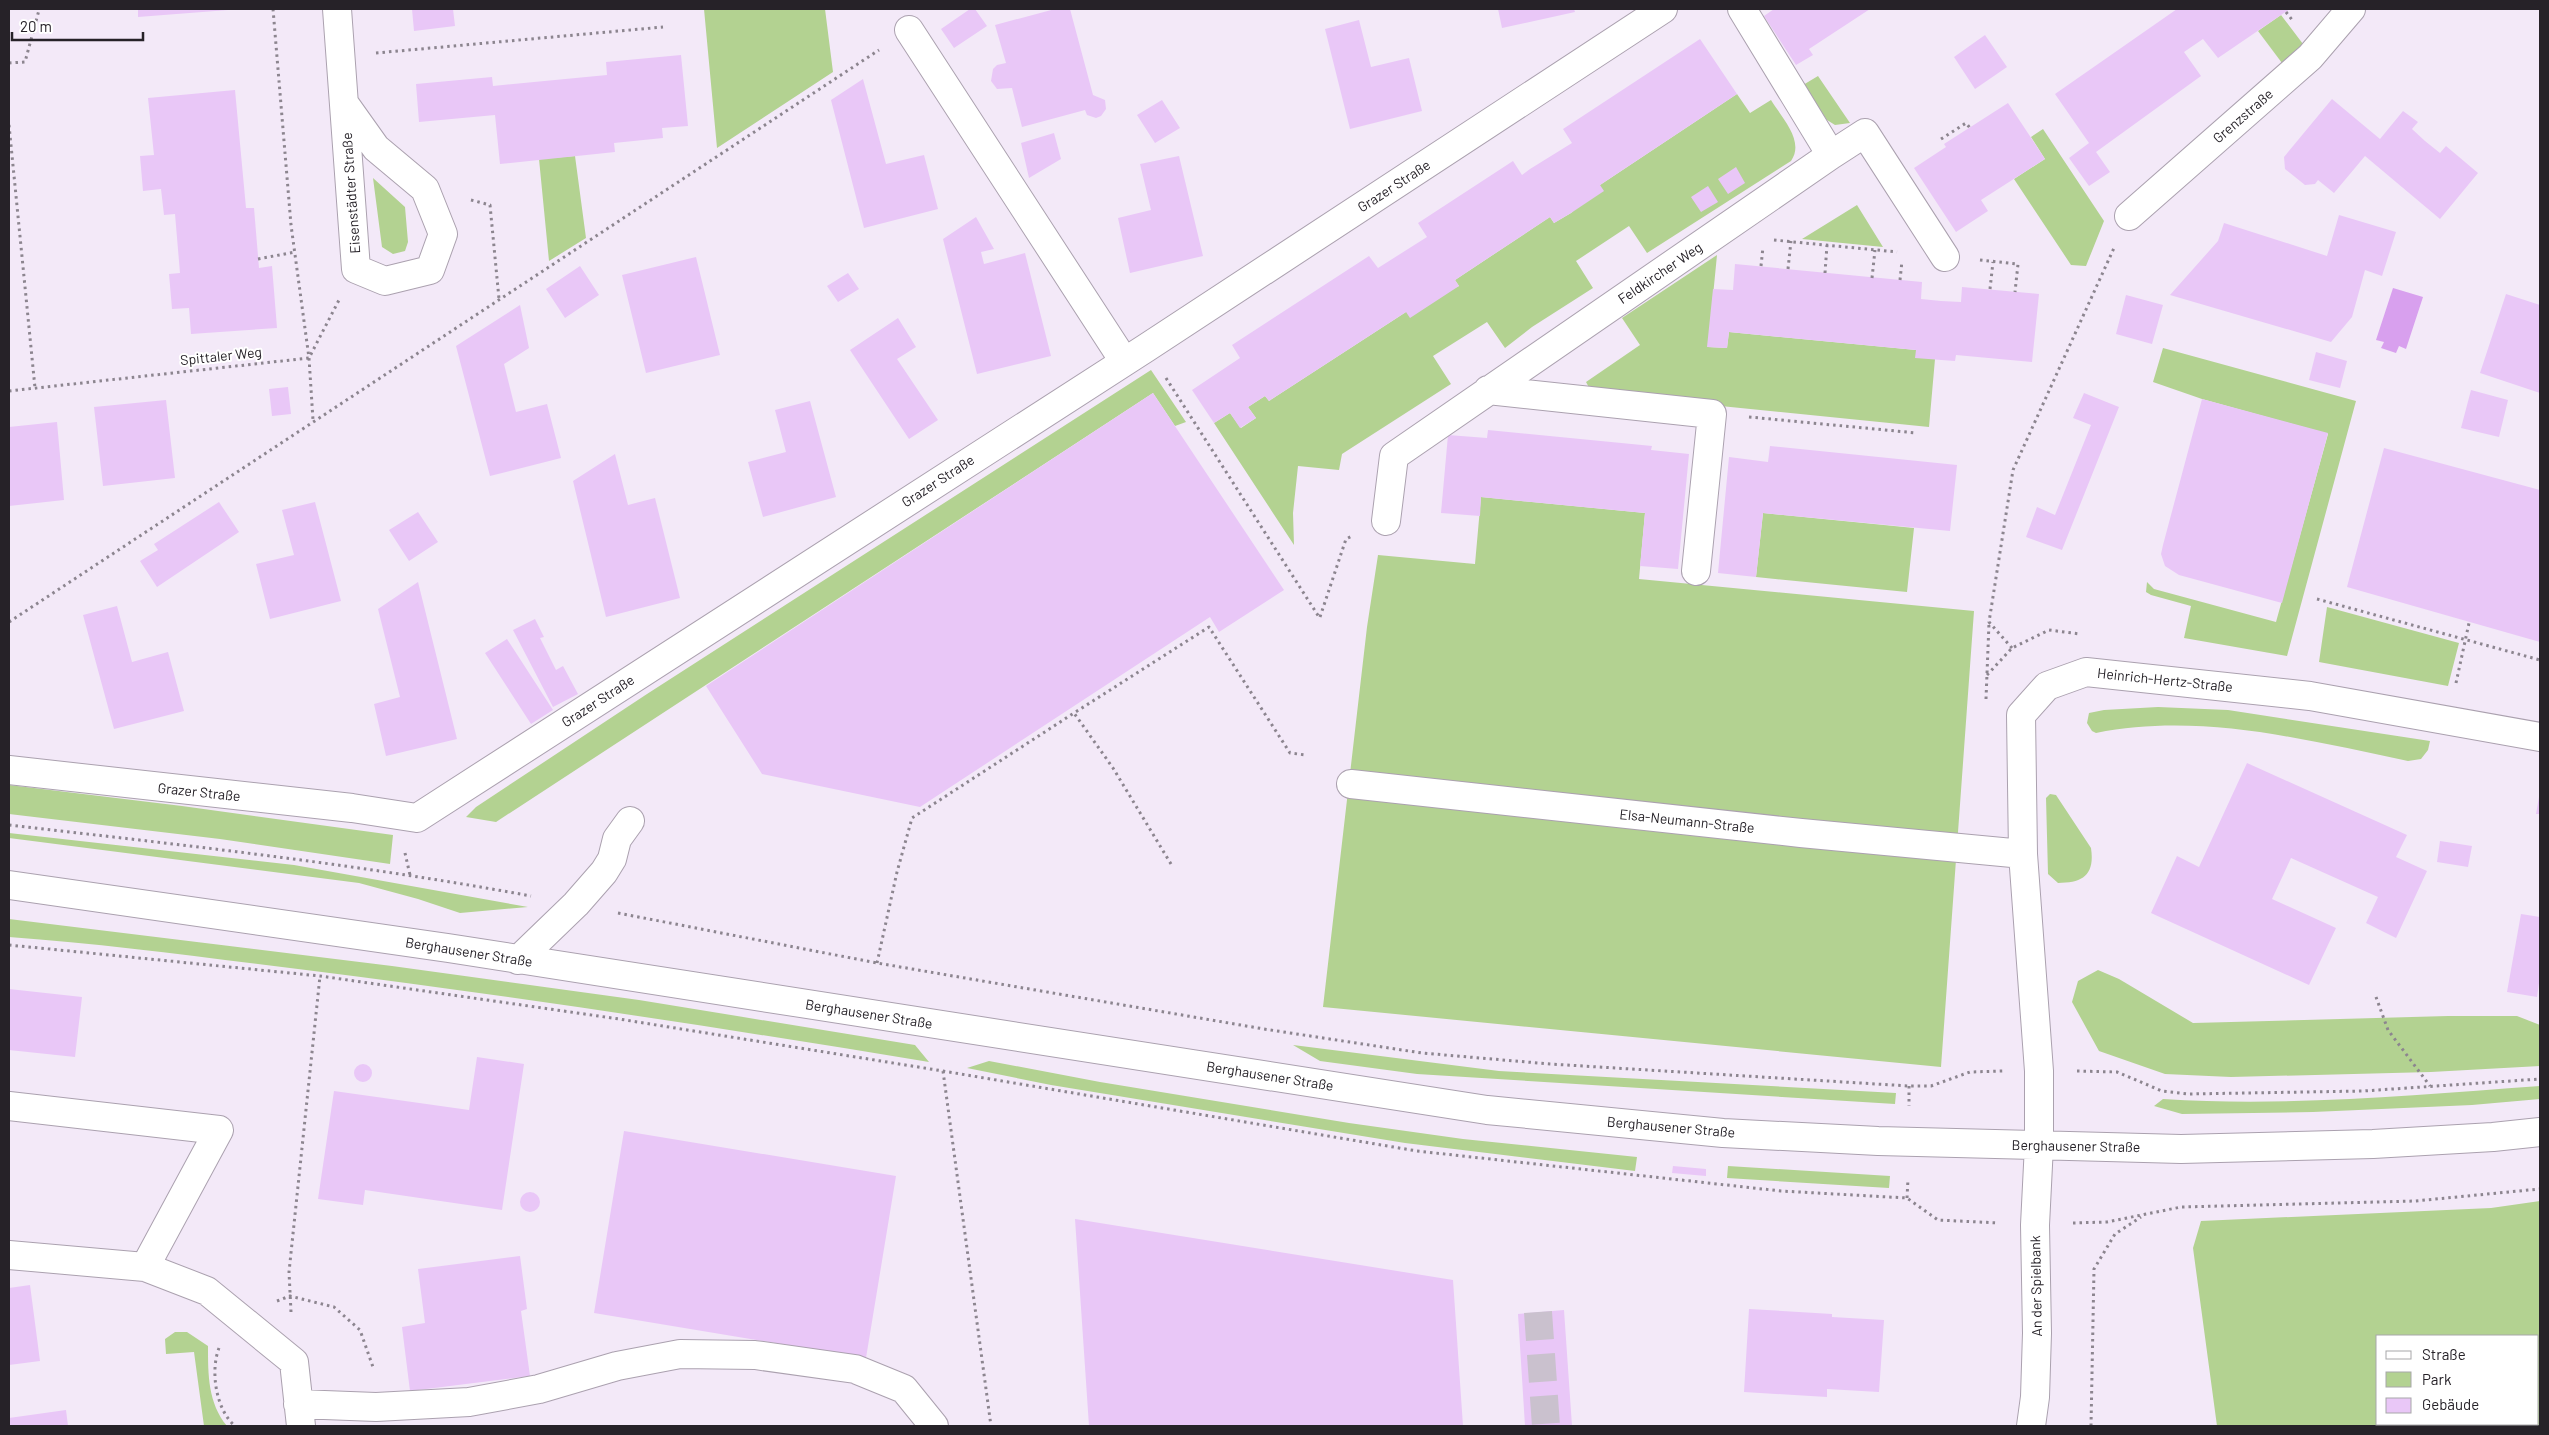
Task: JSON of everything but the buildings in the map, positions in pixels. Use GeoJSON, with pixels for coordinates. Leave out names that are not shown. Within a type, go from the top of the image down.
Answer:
{"type":"FeatureCollection","features":[{"type":"Feature","properties":{"kind":"street","name":"Eisenstädter Straße"},"geometry":{"type":"LineString","coordinates":[[337,9],[356,269],[385,281],[430,270],[443,234],[425,189],[376,148],[344,103]]}},
{"type":"Feature","properties":{"kind":"street","name":"Grazer Straße"},"geometry":{"type":"LineString","coordinates":[[9,770],[352,808],[417,818],[1135,354],[1663,9]]}},
{"type":"Feature","properties":{"kind":"street"},"geometry":{"type":"LineString","coordinates":[[1742,9],[1831,155]]}},
{"type":"Feature","properties":{"kind":"street","name":"Grenzstraße"},"geometry":{"type":"LineString","coordinates":[[2129,216],[2310,57],[2351,9]]}},
{"type":"Feature","properties":{"kind":"street"},"geometry":{"type":"LineString","coordinates":[[909,30],[1135,354]]}},
{"type":"Feature","properties":{"kind":"street","name":"Feldkircher Weg"},"geometry":{"type":"LineString","coordinates":[[1386,521],[1394,456],[1865,133],[1945,257]]}},
{"type":"Feature","properties":{"kind":"street"},"geometry":{"type":"LineString","coordinates":[[1488,390],[1712,414],[1696,572]]}},
{"type":"Feature","properties":{"kind":"street","name":"Heinrich-Hertz-Straße"},"geometry":{"type":"LineString","coordinates":[[2039,1145],[2038,1062],[2023,854],[2021,715],[2047,686],[2086,672],[2310,696],[2540,736]]}},
{"type":"Feature","properties":{"kind":"street","name":"Elsa-Neumann-Straße"},"geometry":{"type":"LineString","coordinates":[[1351,784],[1791,832],[2023,854]]}},
{"type":"Feature","properties":{"kind":"street"},"geometry":{"type":"LineString","coordinates":[[518,960],[576,904],[604,872],[612,859],[617,839],[630,821]]}},
{"type":"Feature","properties":{"kind":"street","name":"Berghausener Straße"},"geometry":{"type":"LineString","coordinates":[[9,885],[518,960],[1487,1110],[1733,1133],[1878,1141],[2181,1149],[2373,1144],[2494,1137],[2540,1132]]}},
{"type":"Feature","properties":{"kind":"street"},"geometry":{"type":"LineString","coordinates":[[9,1106],[219,1130],[145,1267]]}},
{"type":"Feature","properties":{"kind":"street","name":"An der Spielbank"},"geometry":{"type":"LineString","coordinates":[[2031,1426],[2036,1397],[2035,1225],[2039,1145]]}},
{"type":"Feature","properties":{"kind":"street"},"geometry":{"type":"LineString","coordinates":[[9,1255],[145,1267],[207,1291],[294,1362],[299,1415],[469,1402],[539,1389],[617,1366],[680,1354],[755,1355],[854,1369],[904,1389],[934,1426]]}},
{"type":"Feature","properties":{"kind":"path"},"geometry":{"type":"LineString","coordinates":[[273,9],[295,252],[309,358],[313,420]]}},
{"type":"Feature","properties":{"kind":"path"},"geometry":{"type":"LineString","coordinates":[[9,63],[25,62],[39,10]]}},
{"type":"Feature","properties":{"kind":"path"},"geometry":{"type":"LineString","coordinates":[[341,57],[663,27]]}},
{"type":"Feature","properties":{"kind":"path"},"geometry":{"type":"LineString","coordinates":[[9,622],[313,420],[909,30]]}},
{"type":"Feature","properties":{"kind":"path"},"geometry":{"type":"LineString","coordinates":[[1941,139],[1966,123],[1970,128]]}},
{"type":"Feature","properties":{"kind":"path"},"geometry":{"type":"LineString","coordinates":[[9,125],[36,388]]}},
{"type":"Feature","properties":{"kind":"path"},"geometry":{"type":"LineString","coordinates":[[1987,675],[2012,648],[1989,622],[2013,470],[2129,216]]}},
{"type":"Feature","properties":{"kind":"path"},"geometry":{"type":"LineString","coordinates":[[1718,234],[1903,253],[1900,280]]}},
{"type":"Feature","properties":{"kind":"path"},"geometry":{"type":"LineString","coordinates":[[1761,266],[1764,238]]}},
{"type":"Feature","properties":{"kind":"path"},"geometry":{"type":"LineString","coordinates":[[1788,269],[1791,241]]}},
{"type":"Feature","properties":{"kind":"path"},"geometry":{"type":"LineString","coordinates":[[1824,273],[1827,245]]}},
{"type":"Feature","properties":{"kind":"path"},"geometry":{"type":"LineString","coordinates":[[1872,278],[1875,250]]}},
{"type":"Feature","properties":{"kind":"path"},"geometry":{"type":"LineString","coordinates":[[258,259],[295,252]]}},
{"type":"Feature","properties":{"kind":"path"},"geometry":{"type":"LineString","coordinates":[[1945,257],[2018,264],[2015,292]]}},
{"type":"Feature","properties":{"kind":"path"},"geometry":{"type":"LineString","coordinates":[[1990,289],[1993,262]]}},
{"type":"Feature","properties":{"kind":"path"},"geometry":{"type":"LineString","coordinates":[[309,358],[356,269]]}},
{"type":"Feature","properties":{"kind":"path"},"geometry":{"type":"LineString","coordinates":[[1135,354],[1319,617],[1346,539],[1386,521]]}},
{"type":"Feature","properties":{"kind":"path","name":"Spittaler Weg"},"geometry":{"type":"LineString","coordinates":[[9,391],[309,358]]}},
{"type":"Feature","properties":{"kind":"path"},"geometry":{"type":"LineString","coordinates":[[1712,414],[1917,433]]}},
{"type":"Feature","properties":{"kind":"path"},"geometry":{"type":"LineString","coordinates":[[2317,599],[2540,660]]}},
{"type":"Feature","properties":{"kind":"path"},"geometry":{"type":"LineString","coordinates":[[877,963],[897,872],[912,818],[1209,627],[1290,753],[1306,755]]}},
{"type":"Feature","properties":{"kind":"path"},"geometry":{"type":"LineString","coordinates":[[1074,713],[1113,768],[1171,864]]}},
{"type":"Feature","properties":{"kind":"path"},"geometry":{"type":"LineString","coordinates":[[9,825],[238,851],[426,877],[576,904],[877,963],[1264,1030],[1422,1053],[1550,1064],[1909,1086],[1931,1086],[1970,1072]]}},
{"type":"Feature","properties":{"kind":"path"},"geometry":{"type":"LineString","coordinates":[[294,1362],[289,1272],[320,976]]}},
{"type":"Feature","properties":{"kind":"path"},"geometry":{"type":"LineString","coordinates":[[2376,997],[2388,1030],[2430,1086]]}},
{"type":"Feature","properties":{"kind":"path"},"geometry":{"type":"LineString","coordinates":[[943,1071],[991,1426]]}},
{"type":"Feature","properties":{"kind":"path"},"geometry":{"type":"LineString","coordinates":[[2117,1072],[2162,1091],[2188,1094],[2363,1090],[2540,1079]]}},
{"type":"Feature","properties":{"kind":"path"},"geometry":{"type":"LineString","coordinates":[[2091,1426],[2094,1269],[2115,1234],[2144,1216]]}},
{"type":"Feature","properties":{"kind":"green space"},"geometry":{"type":"Polygon","coordinates":[[[704,9],[825,9],[833,72],[717,148],[704,9]]]}},
{"type":"Feature","properties":{"kind":"green space"},"geometry":{"type":"Polygon","coordinates":[[[2281,15],[2303,44],[2282,63],[2258,31],[2281,15]]]}},
{"type":"Feature","properties":{"kind":"green space"},"geometry":{"type":"Polygon","coordinates":[[[1818,76],[1850,123],[1835,125],[1827,120],[1803,85],[1818,76]]]}},
{"type":"Feature","properties":{"kind":"green space"},"geometry":{"type":"Polygon","coordinates":[[[1737,94],[1750,113],[1771,100],[1794,138],[1795,153],[1791,161],[1647,253],[1629,226],[1576,261],[1593,288],[1532,327],[1505,348],[1487,322],[1433,356],[1451,384],[1342,454],[1339,470],[1298,466],[1293,513],[1294,545],[1214,423],[1230,413],[1241,428],[1256,418],[1248,407],[1265,396],[1269,401],[1406,312],[1459,286],[1455,280],[1550,217],[1554,223],[1571,213],[1600,185],[1737,94]]]}},
{"type":"Feature","properties":{"kind":"green space"},"geometry":{"type":"Polygon","coordinates":[[[2043,129],[2104,221],[2086,266],[2071,265],[2014,179],[2045,159],[2031,137],[2043,129]]]}},
{"type":"Feature","properties":{"kind":"green space"},"geometry":{"type":"Polygon","coordinates":[[[575,156],[586,238],[549,261],[539,159],[575,156]]]}},
{"type":"Feature","properties":{"kind":"green space"},"geometry":{"type":"Polygon","coordinates":[[[373,178],[405,207],[408,242],[405,251],[393,254],[382,247],[373,178]]]}},
{"type":"Feature","properties":{"kind":"green space"},"geometry":{"type":"Polygon","coordinates":[[[1857,205],[1883,247],[1802,239],[1857,205]]]}},
{"type":"Feature","properties":{"kind":"green space"},"geometry":{"type":"Polygon","coordinates":[[[1717,255],[1708,347],[1727,348],[1729,332],[1916,350],[1935,359],[1929,427],[1592,393],[1586,382],[1640,345],[1622,318],[1717,255]]]}},
{"type":"Feature","properties":{"kind":"green space"},"geometry":{"type":"Polygon","coordinates":[[[2163,348],[2356,401],[2287,656],[2184,638],[2191,606],[2151,595],[2146,592],[2147,582],[2154,589],[2276,622],[2328,434],[2202,399],[2153,382],[2163,348]]]}},
{"type":"Feature","properties":{"kind":"green space"},"geometry":{"type":"Polygon","coordinates":[[[1151,370],[1186,422],[1175,426],[1153,393],[496,822],[466,817],[476,807],[647,694],[1151,370]]]}},
{"type":"Feature","properties":{"kind":"green space"},"geometry":{"type":"Polygon","coordinates":[[[1481,497],[1645,513],[1639,579],[1974,611],[1941,1067],[1323,1007],[1367,627],[1378,555],[1475,564],[1481,497]]]}},
{"type":"Feature","properties":{"kind":"green space"},"geometry":{"type":"Polygon","coordinates":[[[1763,513],[1914,528],[1907,592],[1756,577],[1763,513]]]}},
{"type":"Feature","properties":{"kind":"green space"},"geometry":{"type":"Polygon","coordinates":[[[2327,607],[2459,643],[2448,686],[2319,662],[2327,607]]]}},
{"type":"Feature","properties":{"kind":"green space"},"geometry":{"type":"Polygon","coordinates":[[[2158,707],[2228,710],[2430,741],[2428,750],[2421,759],[2408,761],[2292,737],[2253,731],[2175,726],[2135,727],[2096,733],[2092,731],[2087,723],[2089,713],[2104,710],[2158,707]]]}},
{"type":"Feature","properties":{"kind":"green space"},"geometry":{"type":"Polygon","coordinates":[[[9,785],[182,806],[393,835],[390,864],[220,839],[9,814],[9,785]]]}},
{"type":"Feature","properties":{"kind":"green space"},"geometry":{"type":"Polygon","coordinates":[[[2050,794],[2056,795],[2091,848],[2092,857],[2089,871],[2080,879],[2067,883],[2058,883],[2048,874],[2046,798],[2050,794]]]}},
{"type":"Feature","properties":{"kind":"green space"},"geometry":{"type":"Polygon","coordinates":[[[9,833],[294,865],[528,907],[460,913],[359,883],[9,838],[9,833]]]}},
{"type":"Feature","properties":{"kind":"green space"},"geometry":{"type":"Polygon","coordinates":[[[9,919],[392,966],[639,1000],[915,1045],[929,1062],[696,1025],[462,991],[83,943],[9,937],[9,919]]]}},
{"type":"Feature","properties":{"kind":"green space"},"geometry":{"type":"Polygon","coordinates":[[[2098,970],[2119,979],[2193,1023],[2517,1016],[2540,1025],[2540,1066],[2431,1072],[2231,1077],[2165,1074],[2099,1051],[2072,1002],[2078,981],[2098,970]]]}},
{"type":"Feature","properties":{"kind":"green space"},"geometry":{"type":"Polygon","coordinates":[[[1293,1045],[1499,1071],[1896,1093],[1895,1104],[1417,1074],[1320,1061],[1293,1045]]]}},
{"type":"Feature","properties":{"kind":"green space"},"geometry":{"type":"Polygon","coordinates":[[[989,1061],[1100,1082],[1349,1123],[1463,1139],[1637,1157],[1635,1171],[1405,1143],[1051,1085],[967,1068],[989,1061]]]}},
{"type":"Feature","properties":{"kind":"green space"},"geometry":{"type":"Polygon","coordinates":[[[2540,1086],[2540,1099],[2472,1105],[2313,1112],[2182,1114],[2154,1106],[2163,1099],[2257,1102],[2305,1101],[2540,1086]]]}},
{"type":"Feature","properties":{"kind":"green space"},"geometry":{"type":"Polygon","coordinates":[[[1728,1166],[1890,1176],[1889,1188],[1727,1178],[1728,1166]]]}},
{"type":"Feature","properties":{"kind":"green space"},"geometry":{"type":"Polygon","coordinates":[[[2540,1201],[2540,1426],[2217,1426],[2193,1248],[2201,1221],[2491,1208],[2540,1201]]]}},
{"type":"Feature","properties":{"kind":"green space"},"geometry":{"type":"Polygon","coordinates":[[[175,1332],[187,1332],[208,1346],[210,1388],[216,1408],[227,1426],[204,1426],[194,1352],[166,1354],[165,1339],[175,1332]]]}},
{"type":"Feature","properties":{"kind":"shaded area"},"geometry":{"type":"Polygon","coordinates":[[[2393,288],[2423,297],[2406,349],[2399,346],[2396,353],[2381,348],[2384,342],[2376,340],[2393,288]]]}},
{"type":"Feature","properties":{"kind":"tunnel"},"geometry":{"type":"LineString","coordinates":[[1538,1312],[1546,1426]]}}]}
